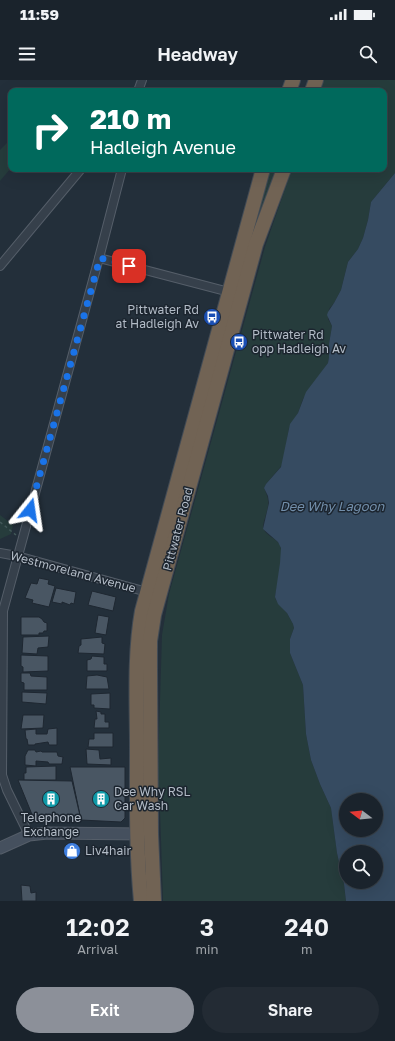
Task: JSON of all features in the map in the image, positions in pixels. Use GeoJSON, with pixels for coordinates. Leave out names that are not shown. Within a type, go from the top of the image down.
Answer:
{"type":"FeatureCollection","features":[{"type":"Feature","properties":{"kind":"highway","name":"Pittwater Road"},"geometry":{"type":"LineString","coordinates":[[141,901],[150,641],[154,615],[236,294],[262,172]]}},
{"type":"Feature","properties":{"kind":"highway","name":"Pittwater Road"},"geometry":{"type":"LineString","coordinates":[[154,901],[144,834],[138,648],[139,631],[147,592],[236,294],[283,172]]}},
{"type":"Feature","properties":{"kind":"main road"},"geometry":{"type":"LineString","coordinates":[[0,848],[29,835],[47,833],[144,834]]}},
{"type":"Feature","properties":{"kind":"street"},"geometry":{"type":"LineString","coordinates":[[0,266],[78,172]]}},
{"type":"Feature","properties":{"kind":"street"},"geometry":{"type":"LineString","coordinates":[[29,835],[7,790],[2,775],[1,701],[3,612],[21,540],[100,258],[121,172]]}},
{"type":"Feature","properties":{"kind":"street"},"geometry":{"type":"LineString","coordinates":[[100,258],[236,294]]}},
{"type":"Feature","properties":{"kind":"street","name":"Westmoreland Avenue"},"geometry":{"type":"LineString","coordinates":[[0,553],[17,556],[147,592]]}},
{"type":"Feature","properties":{"kind":"path"},"geometry":{"type":"LineString","coordinates":[[0,522],[21,540]]}},
{"type":"Feature","properties":{"kind":"green space"},"geometry":{"type":"Polygon","coordinates":[[[324,80],[395,80],[395,173],[371,202],[363,238],[358,249],[348,262],[341,290],[329,309],[328,319],[332,326],[328,363],[303,399],[298,413],[289,428],[283,464],[264,488],[268,503],[263,527],[264,530],[280,545],[281,549],[280,571],[275,597],[287,613],[294,628],[290,639],[290,653],[303,685],[306,734],[311,760],[331,808],[339,862],[339,889],[345,889],[346,901],[163,901],[160,810],[157,801],[162,635],[169,594],[265,247],[291,172],[387,172],[387,88],[321,88],[324,80]]]}},
{"type":"Feature","properties":{"kind":"green space"},"geometry":{"type":"Polygon","coordinates":[[[8,142],[8,172],[0,181],[0,150],[8,142]]]}},
{"type":"Feature","properties":{"kind":"green space"},"geometry":{"type":"Polygon","coordinates":[[[268,172],[276,172],[244,260],[268,172]]]}},
{"type":"Feature","properties":{"kind":"green space"},"geometry":{"type":"Polygon","coordinates":[[[0,515],[13,525],[11,534],[0,539],[0,515]]]}},
{"type":"Feature","properties":{"kind":"water","name":"Dee Why Lagoon"},"geometry":{"type":"Polygon","coordinates":[[[395,173],[395,901],[346,901],[345,889],[383,889],[383,845],[339,845],[339,862],[331,808],[311,760],[306,734],[303,685],[290,653],[290,639],[294,628],[287,613],[278,604],[275,597],[281,548],[278,542],[263,529],[269,503],[268,496],[264,488],[281,467],[290,424],[298,413],[306,392],[328,363],[332,326],[327,315],[341,290],[348,262],[358,249],[368,220],[371,202],[395,173]]]}},
{"type":"Feature","properties":{"kind":"building"},"geometry":{"type":"Polygon","coordinates":[[[39,578],[49,580],[48,584],[55,586],[49,607],[32,603],[33,600],[25,598],[31,583],[37,584],[39,578]]]}},
{"type":"Feature","properties":{"kind":"building"},"geometry":{"type":"Polygon","coordinates":[[[56,588],[76,592],[74,604],[71,603],[70,605],[62,602],[62,604],[52,602],[56,588]]]}},
{"type":"Feature","properties":{"kind":"building"},"geometry":{"type":"Polygon","coordinates":[[[92,591],[116,597],[113,611],[88,605],[92,591]]]}},
{"type":"Feature","properties":{"kind":"building"},"geometry":{"type":"Polygon","coordinates":[[[98,615],[109,617],[106,635],[95,633],[98,615]]]}},
{"type":"Feature","properties":{"kind":"building"},"geometry":{"type":"Polygon","coordinates":[[[21,617],[39,617],[47,623],[47,631],[39,633],[39,635],[21,635],[21,617]]]}},
{"type":"Feature","properties":{"kind":"building"},"geometry":{"type":"Polygon","coordinates":[[[49,636],[48,647],[38,648],[37,654],[22,653],[23,637],[49,636]]]}},
{"type":"Feature","properties":{"kind":"building"},"geometry":{"type":"Polygon","coordinates":[[[102,637],[102,643],[105,644],[104,654],[78,653],[79,646],[81,645],[81,639],[102,637]]]}},
{"type":"Feature","properties":{"kind":"building"},"geometry":{"type":"Polygon","coordinates":[[[21,655],[48,656],[48,671],[23,672],[23,667],[21,666],[21,655]]]}},
{"type":"Feature","properties":{"kind":"building"},"geometry":{"type":"Polygon","coordinates":[[[92,656],[104,657],[104,664],[107,664],[107,671],[87,671],[87,660],[91,659],[92,656]]]}},
{"type":"Feature","properties":{"kind":"building"},"geometry":{"type":"Polygon","coordinates":[[[21,673],[30,673],[31,676],[47,677],[47,690],[24,690],[24,683],[21,682],[21,673]]]}},
{"type":"Feature","properties":{"kind":"building"},"geometry":{"type":"Polygon","coordinates":[[[97,675],[107,677],[109,689],[86,689],[87,676],[97,675]]]}},
{"type":"Feature","properties":{"kind":"building"},"geometry":{"type":"Polygon","coordinates":[[[22,692],[47,693],[46,704],[22,702],[22,692]]]}},
{"type":"Feature","properties":{"kind":"building"},"geometry":{"type":"Polygon","coordinates":[[[110,693],[110,709],[94,708],[94,705],[91,705],[91,694],[110,693]]]}},
{"type":"Feature","properties":{"kind":"building"},"geometry":{"type":"Polygon","coordinates":[[[96,711],[101,712],[101,714],[105,714],[105,722],[109,722],[109,728],[94,728],[95,719],[97,719],[96,711]]]}},
{"type":"Feature","properties":{"kind":"building"},"geometry":{"type":"Polygon","coordinates":[[[23,715],[44,715],[43,728],[21,729],[23,715]]]}},
{"type":"Feature","properties":{"kind":"building"},"geometry":{"type":"Polygon","coordinates":[[[57,728],[57,745],[49,745],[48,742],[28,745],[25,730],[36,729],[36,734],[47,734],[48,729],[57,728]]]}},
{"type":"Feature","properties":{"kind":"building"},"geometry":{"type":"Polygon","coordinates":[[[94,733],[113,733],[113,747],[88,747],[89,739],[94,739],[94,733]]]}},
{"type":"Feature","properties":{"kind":"building"},"geometry":{"type":"Polygon","coordinates":[[[86,749],[99,750],[100,759],[111,758],[111,765],[87,764],[86,749]]]}},
{"type":"Feature","properties":{"kind":"building"},"geometry":{"type":"Polygon","coordinates":[[[28,750],[35,750],[36,752],[57,752],[58,756],[63,757],[62,764],[49,764],[48,762],[36,761],[36,766],[25,765],[25,756],[28,750]]]}},
{"type":"Feature","properties":{"kind":"building"},"geometry":{"type":"Polygon","coordinates":[[[56,766],[56,780],[24,780],[26,767],[56,766]]]}},
{"type":"Feature","properties":{"kind":"building","name":"Dee Why RSL Car Wash"},"geometry":{"type":"Polygon","coordinates":[[[70,767],[125,767],[125,818],[121,822],[81,820],[70,767]]]}},
{"type":"Feature","properties":{"kind":"building","name":"Telephone Exchange"},"geometry":{"type":"Polygon","coordinates":[[[18,780],[72,781],[81,820],[38,820],[33,817],[18,780]]]}},
{"type":"Feature","properties":{"kind":"building"},"geometry":{"type":"Polygon","coordinates":[[[21,885],[30,886],[31,893],[36,892],[36,901],[22,901],[21,885]]]}},
{"type":"Feature","properties":{"kind":"place","name":"Pittwater Rd at Hadleigh Av"},"geometry":{"type":"Point","coordinates":[212,317]}},
{"type":"Feature","properties":{"kind":"place","name":"Pittwater Rd opp Hadleigh Av"},"geometry":{"type":"Point","coordinates":[239,342]}},
{"type":"Feature","properties":{"kind":"place","name":"Telephone Exchange"},"geometry":{"type":"Point","coordinates":[51,799]}},
{"type":"Feature","properties":{"kind":"place","name":"Dee Why RSL Car Wash"},"geometry":{"type":"Point","coordinates":[101,799]}},
{"type":"Feature","properties":{"kind":"place","name":"Liv4hair"},"geometry":{"type":"Point","coordinates":[72,851]}},
{"type":"Feature","properties":{"kind":"route"},"geometry":{"type":"LineString","coordinates":[[30,510],[100,258],[129,266]]}}]}
